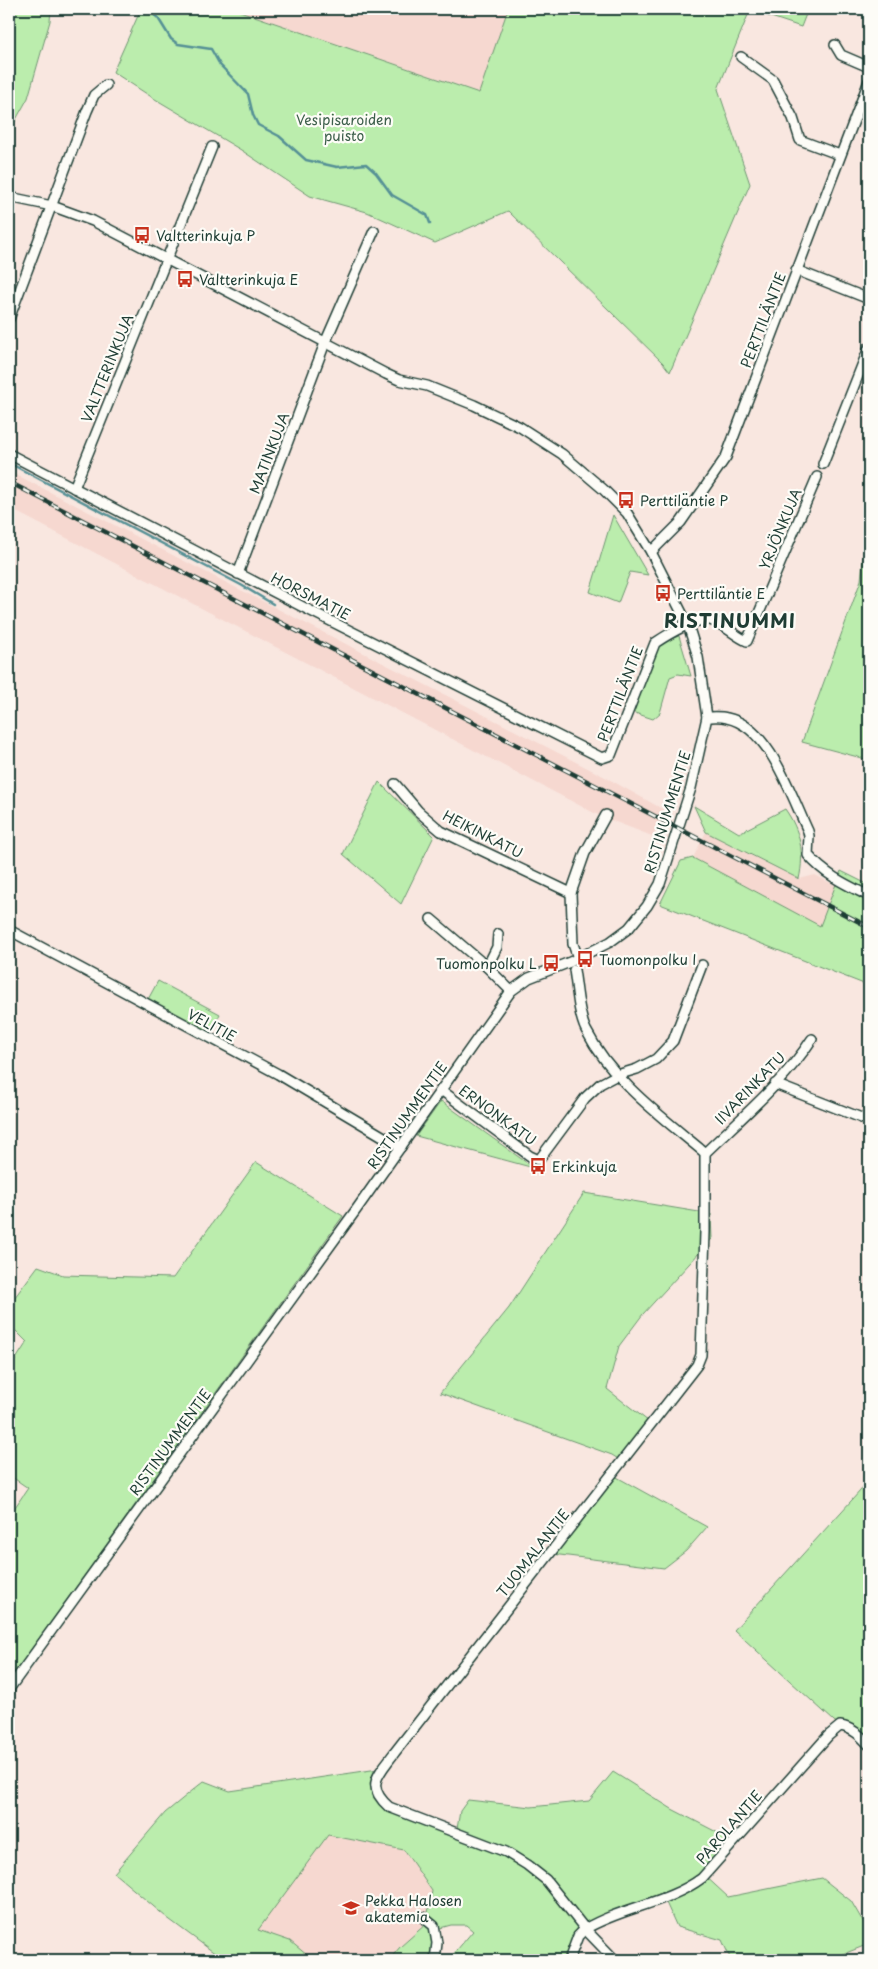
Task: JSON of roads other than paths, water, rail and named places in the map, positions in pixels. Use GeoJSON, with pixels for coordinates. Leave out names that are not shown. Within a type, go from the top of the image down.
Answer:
{"type":"FeatureCollection","features":[{"type":"Feature","properties":{"kind":"street"},"geometry":{"type":"LineString","coordinates":[[834,45],[840,56],[869,67]]}},
{"type":"Feature","properties":{"kind":"street"},"geometry":{"type":"LineString","coordinates":[[741,57],[773,80],[792,118],[800,140],[840,155]]}},
{"type":"Feature","properties":{"kind":"street","name":"PERTTILÄNTIE"},"geometry":{"type":"LineString","coordinates":[[651,552],[681,522],[726,457],[869,80]]}},
{"type":"Feature","properties":{"kind":"street"},"geometry":{"type":"LineString","coordinates":[[9,319],[94,95],[106,85]]}},
{"type":"Feature","properties":{"kind":"street","name":"VALTTERINKUJA"},"geometry":{"type":"LineString","coordinates":[[74,488],[165,259],[212,147]]}},
{"type":"Feature","properties":{"kind":"street","name":"RISTINUMMENTIE"},"geometry":{"type":"LineString","coordinates":[[9,196],[52,206],[93,221],[399,380],[435,389],[474,405],[520,427],[562,454],[603,489],[627,514],[651,552],[688,625],[698,657],[707,717],[691,788],[660,884],[647,906],[628,928],[610,942],[578,958],[529,978],[511,991],[9,1689]]}},
{"type":"Feature","properties":{"kind":"street","name":"MATINKUJA"},"geometry":{"type":"LineString","coordinates":[[238,574],[325,342],[374,231]]}},
{"type":"Feature","properties":{"kind":"street"},"geometry":{"type":"LineString","coordinates":[[796,270],[869,299]]}},
{"type":"Feature","properties":{"kind":"street"},"geometry":{"type":"LineString","coordinates":[[823,464],[869,348]]}},
{"type":"Feature","properties":{"kind":"street","name":"HORSMATIE"},"geometry":{"type":"LineString","coordinates":[[9,454],[238,574],[602,758]]}},
{"type":"Feature","properties":{"kind":"street","name":"YRJÖNKUJA"},"geometry":{"type":"LineString","coordinates":[[688,625],[702,620],[710,620],[747,641],[818,477]]}},
{"type":"Feature","properties":{"kind":"street","name":"PERTTILÄNTIE"},"geometry":{"type":"LineString","coordinates":[[602,758],[611,755],[655,643],[688,625]]}},
{"type":"Feature","properties":{"kind":"street"},"geometry":{"type":"LineString","coordinates":[[707,717],[728,718],[754,731],[769,749],[808,830],[808,855],[818,866],[835,879],[869,896]]}},
{"type":"Feature","properties":{"kind":"street","name":"HEIKINKATU"},"geometry":{"type":"LineString","coordinates":[[395,784],[418,811],[440,831],[570,893]]}},
{"type":"Feature","properties":{"kind":"street"},"geometry":{"type":"LineString","coordinates":[[578,958],[573,944],[570,893],[585,852],[606,815]]}},
{"type":"Feature","properties":{"kind":"street"},"geometry":{"type":"LineString","coordinates":[[431,919],[487,967],[511,991]]}},
{"type":"Feature","properties":{"kind":"street","name":"VELITIE"},"geometry":{"type":"LineString","coordinates":[[9,930],[278,1074],[401,1146]]}},
{"type":"Feature","properties":{"kind":"street"},"geometry":{"type":"LineString","coordinates":[[487,967],[497,947],[498,934]]}},
{"type":"Feature","properties":{"kind":"street"},"geometry":{"type":"LineString","coordinates":[[617,1075],[637,1069],[656,1059],[673,1041],[702,965]]}},
{"type":"Feature","properties":{"kind":"street"},"geometry":{"type":"LineString","coordinates":[[574,970],[585,1028],[617,1075],[656,1112],[705,1153]]}},
{"type":"Feature","properties":{"kind":"street","name":"IIVARINKATU"},"geometry":{"type":"LineString","coordinates":[[705,1153],[775,1084],[802,1054],[812,1039]]}},
{"type":"Feature","properties":{"kind":"street","name":"ERNONKATU"},"geometry":{"type":"LineString","coordinates":[[441,1090],[530,1156],[539,1160],[585,1098],[600,1084],[617,1075]]}},
{"type":"Feature","properties":{"kind":"street"},"geometry":{"type":"LineString","coordinates":[[775,1084],[869,1121]]}},
{"type":"Feature","properties":{"kind":"street","name":"TUOMALANTIE"},"geometry":{"type":"LineString","coordinates":[[615,1960],[585,1929],[546,1880],[527,1865],[506,1852],[389,1807],[379,1799],[376,1792],[376,1778],[697,1366],[701,1355],[705,1232],[705,1153]]}},
{"type":"Feature","properties":{"kind":"street","name":"PAROLANTIE"},"geometry":{"type":"LineString","coordinates":[[585,1929],[599,1920],[670,1897],[702,1878],[828,1736],[840,1726],[848,1727],[869,1745]]}},
{"type":"Feature","properties":{"kind":"street"},"geometry":{"type":"LineString","coordinates":[[423,1917],[434,1926],[435,1960]]}},
{"type":"Feature","properties":{"kind":"street"},"geometry":{"type":"LineString","coordinates":[[569,1960],[578,1936],[585,1929]]}},
{"type":"Feature","properties":{"kind":"waterway"},"geometry":{"type":"LineString","coordinates":[[147,9],[158,18],[171,39],[178,44],[211,49],[220,65],[248,94],[253,115],[258,125],[279,136],[306,160],[337,167],[366,164],[376,173],[392,195],[427,215],[430,223]]}},
{"type":"Feature","properties":{"kind":"waterway"},"geometry":{"type":"LineString","coordinates":[[9,463],[241,585],[273,604]]}},
{"type":"Feature","properties":{"kind":"railway"},"geometry":{"type":"LineString","coordinates":[[9,482],[869,927]]}},
{"type":"Feature","properties":{"kind":"place","name":"Valtterinkuja P"},"geometry":{"type":"Point","coordinates":[142,235]}},
{"type":"Feature","properties":{"kind":"place","name":"Valtterinkuja E"},"geometry":{"type":"Point","coordinates":[185,279]}},
{"type":"Feature","properties":{"kind":"place","name":"Perttiläntie P"},"geometry":{"type":"Point","coordinates":[626,500]}},
{"type":"Feature","properties":{"kind":"place","name":"Perttiläntie E"},"geometry":{"type":"Point","coordinates":[663,593]}},
{"type":"Feature","properties":{"kind":"place","name":"Tuomonpolku I"},"geometry":{"type":"Point","coordinates":[585,959]}},
{"type":"Feature","properties":{"kind":"place","name":"Tuomonpolku L"},"geometry":{"type":"Point","coordinates":[551,963]}},
{"type":"Feature","properties":{"kind":"place","name":"Erkinkuja"},"geometry":{"type":"Point","coordinates":[538,1166]}},
{"type":"Feature","properties":{"kind":"place","name":"Pekka Halosen akatemia"},"geometry":{"type":"Point","coordinates":[351,1908]}},
{"type":"Feature","properties":{"kind":"district","name":"RISTINUMMI"},"geometry":{"type":"Point","coordinates":[730,620]}},
{"type":"Feature","properties":{"kind":"park label","name":"Vesipisaroiden puisto"},"geometry":{"type":"Point","coordinates":[344,128]}}]}
